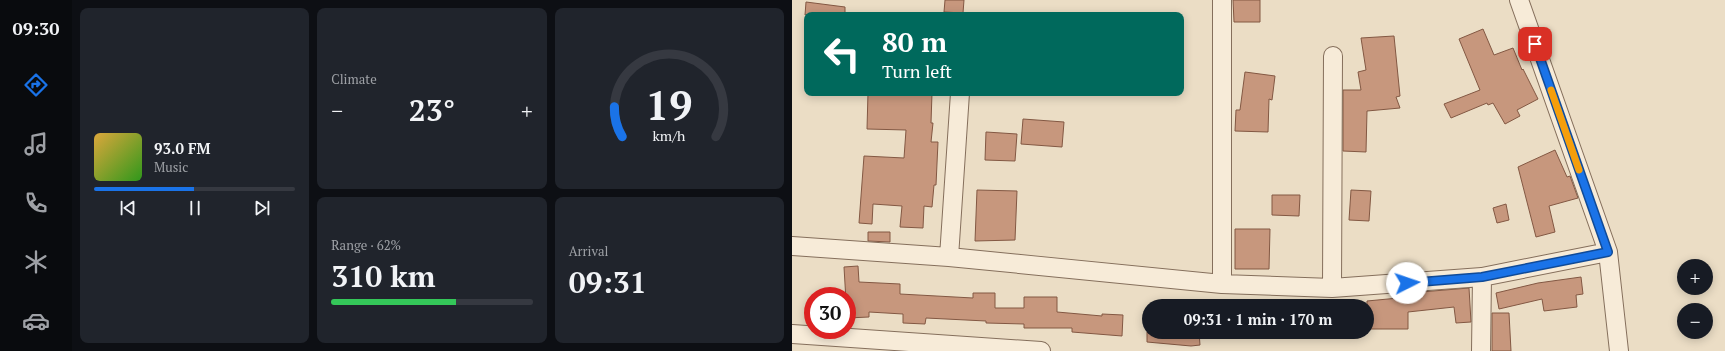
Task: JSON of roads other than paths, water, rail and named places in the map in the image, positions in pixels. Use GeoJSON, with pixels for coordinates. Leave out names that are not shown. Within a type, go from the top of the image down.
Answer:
{"type":"FeatureCollection","features":[{"type":"Feature","properties":{"kind":"street"},"geometry":{"type":"LineString","coordinates":[[1222,0],[1222,284]]}},
{"type":"Feature","properties":{"kind":"street"},"geometry":{"type":"LineString","coordinates":[[1519,0],[1608,252],[1619,351]]}},
{"type":"Feature","properties":{"kind":"street"},"geometry":{"type":"LineString","coordinates":[[1332,288],[1333,56]]}},
{"type":"Feature","properties":{"kind":"street"},"geometry":{"type":"LineString","coordinates":[[949,257],[960,96]]}},
{"type":"Feature","properties":{"kind":"street"},"geometry":{"type":"LineString","coordinates":[[792,246],[949,257],[1222,284],[1332,288],[1482,277],[1608,252]]}},
{"type":"Feature","properties":{"kind":"street"},"geometry":{"type":"LineString","coordinates":[[1481,351],[1482,277]]}},
{"type":"Feature","properties":{"kind":"street"},"geometry":{"type":"LineString","coordinates":[[792,334],[1041,351]]}}]}
